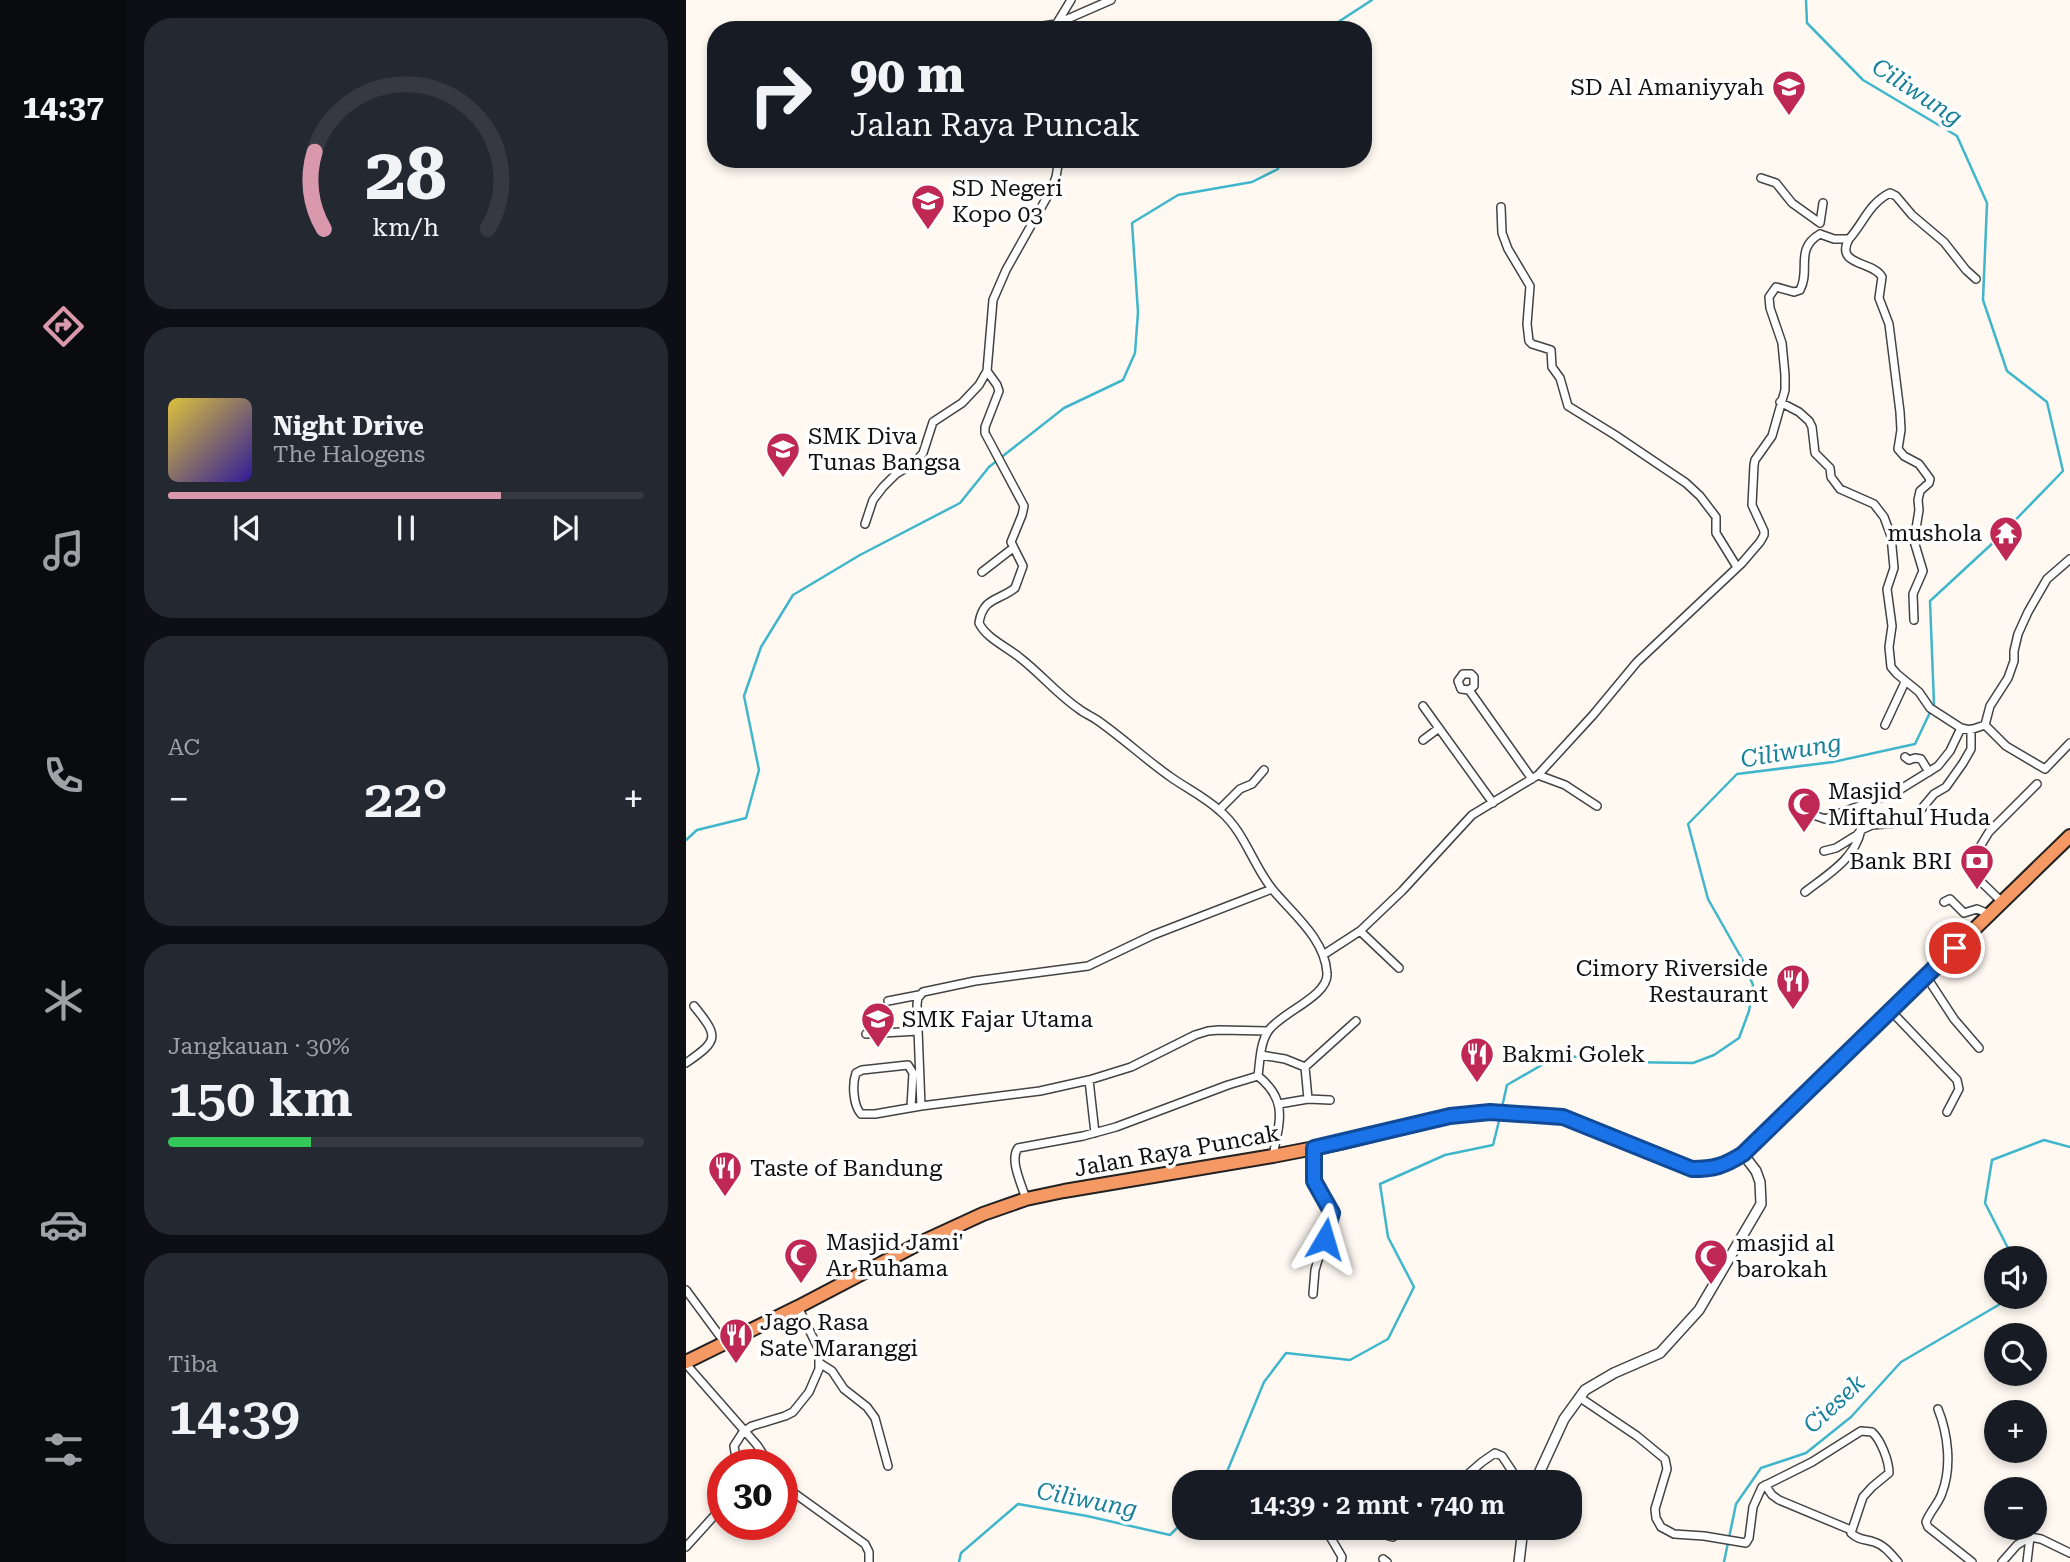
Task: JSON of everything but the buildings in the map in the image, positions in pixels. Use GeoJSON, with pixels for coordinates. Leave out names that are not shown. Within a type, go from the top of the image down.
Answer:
{"type":"FeatureCollection","features":[{"type":"Feature","properties":{"kind":"highway","name":"Jalan Raya Puncak"},"geometry":{"type":"LineString","coordinates":[[686,1363],[920,1243],[991,1210],[1026,1199],[1314,1148],[1450,1116],[1490,1112],[1563,1117],[1692,1169],[1714,1168],[1731,1162],[1743,1154],[2070,836]]}},
{"type":"Feature","properties":{"kind":"street"},"geometry":{"type":"LineString","coordinates":[[1058,21],[1070,0]]}},
{"type":"Feature","properties":{"kind":"street"},"geometry":{"type":"LineString","coordinates":[[1063,21],[1111,0]]}},
{"type":"Feature","properties":{"kind":"street"},"geometry":{"type":"LineString","coordinates":[[865,524],[867,511],[878,493],[895,474],[914,463],[923,453],[933,422],[962,403],[987,371],[993,300],[1006,270],[1051,190],[1058,168]]}},
{"type":"Feature","properties":{"kind":"street"},"geometry":{"type":"LineString","coordinates":[[1761,178],[1776,183],[1792,203],[1820,223]]}},
{"type":"Feature","properties":{"kind":"street"},"geometry":{"type":"LineString","coordinates":[[1914,620],[1913,594],[1923,571],[1914,541],[1918,500],[1920,491],[1930,479],[1919,464],[1904,456],[1898,449],[1900,412],[1889,324],[1879,298],[1882,277],[1876,269],[1852,261],[1845,246],[1871,207],[1890,193],[1944,242],[1976,279]]}},
{"type":"Feature","properties":{"kind":"street"},"geometry":{"type":"LineString","coordinates":[[1820,234],[1823,202]]}},
{"type":"Feature","properties":{"kind":"street"},"geometry":{"type":"LineString","coordinates":[[1501,207],[1502,233],[1508,249],[1530,286],[1527,324],[1529,341],[1551,350],[1553,370],[1560,378],[1567,406],[1615,435],[1693,489],[1716,517],[1716,533],[1737,566]]}},
{"type":"Feature","properties":{"kind":"street"},"geometry":{"type":"LineString","coordinates":[[1820,234],[1834,239],[1849,239]]}},
{"type":"Feature","properties":{"kind":"street"},"geometry":{"type":"LineString","coordinates":[[1323,955],[1360,931],[1402,891],[1472,815],[1535,777],[1593,715],[1637,662],[1760,542],[1764,535],[1752,505],[1754,465],[1772,436],[1784,390],[1782,343],[1768,302],[1776,287],[1794,292],[1800,290],[1804,278],[1805,253],[1811,240],[1820,234]]}},
{"type":"Feature","properties":{"kind":"street"},"geometry":{"type":"LineString","coordinates":[[987,371],[999,388],[985,429],[987,440],[1024,506],[1012,538],[1013,548],[1023,564],[1020,578],[1013,590],[995,598],[984,608],[979,621],[981,628],[1079,709],[1219,810],[1236,829],[1272,889],[1298,916],[1323,955],[1327,972],[1324,985],[1268,1031],[1262,1045],[1258,1076]]}},
{"type":"Feature","properties":{"kind":"street"},"geometry":{"type":"LineString","coordinates":[[1780,402],[1810,421],[1815,453],[1830,468],[1831,477],[1840,489],[1874,504],[1884,517],[1891,536],[1894,568],[1887,589],[1892,626],[1889,647],[1891,667],[1919,692],[1930,708],[1951,722],[1961,728],[1971,729],[1985,725]]}},
{"type":"Feature","properties":{"kind":"street"},"geometry":{"type":"LineString","coordinates":[[982,572],[1013,548]]}},
{"type":"Feature","properties":{"kind":"street"},"geometry":{"type":"LineString","coordinates":[[1985,725],[1990,706],[2011,669],[2018,634],[2028,612],[2047,579],[2070,559]]}},
{"type":"Feature","properties":{"kind":"street"},"geometry":{"type":"LineString","coordinates":[[1885,726],[1905,682]]}},
{"type":"Feature","properties":{"kind":"street"},"geometry":{"type":"LineString","coordinates":[[1470,690],[1535,777],[1564,785],[1597,806]]}},
{"type":"Feature","properties":{"kind":"street"},"geometry":{"type":"LineString","coordinates":[[1423,706],[1493,803]]}},
{"type":"Feature","properties":{"kind":"street"},"geometry":{"type":"LineString","coordinates":[[1985,725],[2006,746],[2045,769],[2070,743]]}},
{"type":"Feature","properties":{"kind":"street"},"geometry":{"type":"LineString","coordinates":[[1808,813],[1825,818],[1895,792],[1945,759],[1961,728]]}},
{"type":"Feature","properties":{"kind":"street"},"geometry":{"type":"LineString","coordinates":[[1423,740],[1439,729]]}},
{"type":"Feature","properties":{"kind":"street"},"geometry":{"type":"LineString","coordinates":[[1824,851],[1836,848],[1872,825],[1896,822],[1918,813],[1934,794],[1946,787],[1964,763],[1971,749],[1971,729]]}},
{"type":"Feature","properties":{"kind":"street"},"geometry":{"type":"LineString","coordinates":[[1905,757],[1909,760],[1921,760],[1929,772]]}},
{"type":"Feature","properties":{"kind":"street"},"geometry":{"type":"LineString","coordinates":[[1219,810],[1240,789],[1252,785],[1264,770]]}},
{"type":"Feature","properties":{"kind":"street"},"geometry":{"type":"LineString","coordinates":[[2002,902],[1973,874],[1969,868],[1970,863],[1989,832],[2037,784]]}},
{"type":"Feature","properties":{"kind":"street"},"geometry":{"type":"LineString","coordinates":[[1805,892],[1848,857],[1858,843],[1861,830]]}},
{"type":"Feature","properties":{"kind":"street"},"geometry":{"type":"LineString","coordinates":[[888,1001],[975,981],[1088,966],[1205,914],[1272,889]]}},
{"type":"Feature","properties":{"kind":"street"},"geometry":{"type":"LineString","coordinates":[[1944,902],[1951,900],[1964,913],[1978,909],[1989,914]]}},
{"type":"Feature","properties":{"kind":"street"},"geometry":{"type":"LineString","coordinates":[[1360,931],[1399,968]]}},
{"type":"Feature","properties":{"kind":"street"},"geometry":{"type":"LineString","coordinates":[[1926,976],[1954,1019],[1979,1048]]}},
{"type":"Feature","properties":{"kind":"street"},"geometry":{"type":"LineString","coordinates":[[919,995],[916,1004],[921,1106]]}},
{"type":"Feature","properties":{"kind":"street"},"geometry":{"type":"LineString","coordinates":[[686,1063],[710,1045],[712,1036],[709,1026],[694,1006]]}},
{"type":"Feature","properties":{"kind":"street"},"geometry":{"type":"LineString","coordinates":[[1891,1011],[1957,1080],[1959,1089],[1947,1112]]}},
{"type":"Feature","properties":{"kind":"street"},"geometry":{"type":"LineString","coordinates":[[1305,1067],[1356,1021]]}},
{"type":"Feature","properties":{"kind":"street"},"geometry":{"type":"LineString","coordinates":[[911,1107],[913,1073],[908,1065],[856,1073],[856,1108],[865,1115],[876,1114],[1040,1091],[1089,1080],[1131,1067],[1202,1033],[1219,1030],[1268,1031]]}},
{"type":"Feature","properties":{"kind":"street"},"geometry":{"type":"LineString","coordinates":[[866,1034],[918,1031]]}},
{"type":"Feature","properties":{"kind":"street"},"geometry":{"type":"LineString","coordinates":[[1261,1055],[1285,1059],[1305,1067]]}},
{"type":"Feature","properties":{"kind":"street"},"geometry":{"type":"LineString","coordinates":[[1305,1067],[1308,1099]]}},
{"type":"Feature","properties":{"kind":"street"},"geometry":{"type":"LineString","coordinates":[[1258,1076],[1269,1087],[1279,1104],[1279,1124],[1273,1156]]}},
{"type":"Feature","properties":{"kind":"street"},"geometry":{"type":"LineString","coordinates":[[1026,1199],[1015,1162],[1014,1154],[1017,1150],[1095,1133],[1258,1076]]}},
{"type":"Feature","properties":{"kind":"street"},"geometry":{"type":"LineString","coordinates":[[1089,1080],[1095,1133]]}},
{"type":"Feature","properties":{"kind":"street"},"geometry":{"type":"LineString","coordinates":[[1279,1104],[1308,1099],[1330,1100]]}},
{"type":"Feature","properties":{"kind":"street"},"geometry":{"type":"LineString","coordinates":[[1313,1294],[1315,1270],[1332,1213],[1314,1181],[1314,1148]]}},
{"type":"Feature","properties":{"kind":"street"},"geometry":{"type":"LineString","coordinates":[[1540,1470],[1558,1431],[1585,1390],[1614,1373],[1660,1353],[1699,1311],[1761,1204],[1760,1182],[1756,1171],[1743,1154]]}},
{"type":"Feature","properties":{"kind":"street"},"geometry":{"type":"LineString","coordinates":[[686,1290],[726,1344]]}},
{"type":"Feature","properties":{"kind":"street"},"geometry":{"type":"LineString","coordinates":[[734,1449],[743,1432],[752,1426],[793,1412],[809,1392],[821,1364],[817,1345],[798,1307]]}},
{"type":"Feature","properties":{"kind":"street"},"geometry":{"type":"LineString","coordinates":[[686,1363],[759,1449]]}},
{"type":"Feature","properties":{"kind":"street"},"geometry":{"type":"LineString","coordinates":[[821,1364],[832,1371],[844,1389],[867,1407],[875,1418],[888,1466]]}},
{"type":"Feature","properties":{"kind":"street"},"geometry":{"type":"LineString","coordinates":[[1579,1397],[1637,1436],[1665,1459],[1667,1469],[1655,1509],[1661,1527],[1674,1534],[1746,1543],[1759,1490],[1812,1462],[1861,1431],[1872,1432],[1877,1436],[1889,1473],[1863,1497],[1851,1530],[1856,1538],[1885,1548],[1898,1562]]}},
{"type":"Feature","properties":{"kind":"street"},"geometry":{"type":"LineString","coordinates":[[1938,1409],[1946,1433],[1946,1479],[1940,1498],[1926,1522],[1928,1527],[1972,1562]]}},
{"type":"Feature","properties":{"kind":"street"},"geometry":{"type":"LineString","coordinates":[[1473,1470],[1495,1453],[1502,1456],[1511,1470]]}},
{"type":"Feature","properties":{"kind":"street"},"geometry":{"type":"LineString","coordinates":[[1765,1485],[1779,1500],[1851,1530]]}},
{"type":"Feature","properties":{"kind":"street"},"geometry":{"type":"LineString","coordinates":[[798,1495],[861,1540],[867,1547],[869,1562]]}},
{"type":"Feature","properties":{"kind":"street"},"geometry":{"type":"LineString","coordinates":[[686,1547],[707,1524]]}},
{"type":"Feature","properties":{"kind":"street"},"geometry":{"type":"LineString","coordinates":[[1332,1540],[1342,1557],[1341,1562]]}},
{"type":"Feature","properties":{"kind":"street"},"geometry":{"type":"LineString","coordinates":[[1519,1562],[1522,1540]]}},
{"type":"Feature","properties":{"kind":"street"},"geometry":{"type":"LineString","coordinates":[[2002,1562],[2025,1540]]}},
{"type":"Feature","properties":{"kind":"street"},"geometry":{"type":"LineString","coordinates":[[2027,1562],[2030,1540]]}},
{"type":"Feature","properties":{"kind":"street"},"geometry":{"type":"LineString","coordinates":[[2043,1540],[2070,1553]]}},
{"type":"Feature","properties":{"kind":"waterway"},"geometry":{"type":"LineString","coordinates":[[1340,21],[1372,0]]}},
{"type":"Feature","properties":{"kind":"waterway","name":"Ciliwung"},"geometry":{"type":"LineString","coordinates":[[1502,1107],[1507,1085],[1559,1055],[1624,1062],[1693,1063],[1714,1055],[1739,1038],[1749,1011],[1753,985],[1742,959],[1708,899],[1688,824],[1737,774],[1833,762],[1915,744],[1934,704],[1930,601],[1995,541],[2063,471],[2047,402],[2007,371],[1983,300],[1987,203],[1957,136],[1863,80],[1807,23],[1806,0]]}},
{"type":"Feature","properties":{"kind":"waterway"},"geometry":{"type":"LineString","coordinates":[[686,840],[697,830],[746,818],[759,770],[744,696],[761,647],[793,595],[860,555],[960,503],[989,467],[1064,408],[1123,380],[1135,353],[1138,312],[1132,223],[1178,195],[1252,182],[1278,168]]}},
{"type":"Feature","properties":{"kind":"waterway","name":"Ciliwung"},"geometry":{"type":"LineString","coordinates":[[1228,1470],[1264,1382],[1286,1353],[1350,1360],[1388,1339],[1414,1287],[1388,1237],[1380,1184],[1445,1155],[1493,1145],[1500,1117]]}},
{"type":"Feature","properties":{"kind":"waterway","name":"Ciesek"},"geometry":{"type":"LineString","coordinates":[[2007,1246],[1985,1203],[1992,1160],[2044,1140],[2070,1147]]}},
{"type":"Feature","properties":{"kind":"waterway","name":"Ciesek"},"geometry":{"type":"LineString","coordinates":[[1724,1562],[1736,1504],[1761,1468],[1806,1453],[1851,1417],[1901,1362],[1992,1309]]}},
{"type":"Feature","properties":{"kind":"waterway","name":"Ciliwung"},"geometry":{"type":"LineString","coordinates":[[959,1562],[961,1553],[1018,1504],[1170,1535],[1172,1533]]}},
{"type":"Feature","properties":{"kind":"place","name":"SD Al Amaniyyah"},"geometry":{"type":"Point","coordinates":[1789,117]}},
{"type":"Feature","properties":{"kind":"place","name":"SD Negeri Kopo 03"},"geometry":{"type":"Point","coordinates":[928,231]}},
{"type":"Feature","properties":{"kind":"place","name":"SMK Diva Tunas Bangsa"},"geometry":{"type":"Point","coordinates":[783,479]}},
{"type":"Feature","properties":{"kind":"place","name":"mushola"},"geometry":{"type":"Point","coordinates":[2006,563]}},
{"type":"Feature","properties":{"kind":"place","name":"Masjid Miftahul Huda"},"geometry":{"type":"Point","coordinates":[1804,834]}},
{"type":"Feature","properties":{"kind":"place","name":"Bank BRI"},"geometry":{"type":"Point","coordinates":[1977,891]}},
{"type":"Feature","properties":{"kind":"place","name":"Cimory Riverside Restaurant"},"geometry":{"type":"Point","coordinates":[1793,1011]}},
{"type":"Feature","properties":{"kind":"place","name":"SMK Fajar Utama"},"geometry":{"type":"Point","coordinates":[878,1049]}},
{"type":"Feature","properties":{"kind":"place","name":"Bakmi Golek"},"geometry":{"type":"Point","coordinates":[1477,1084]}},
{"type":"Feature","properties":{"kind":"place","name":"Taste of Bandung"},"geometry":{"type":"Point","coordinates":[725,1198]}},
{"type":"Feature","properties":{"kind":"place","name":"Masjid Jami' Ar Ruhama"},"geometry":{"type":"Point","coordinates":[801,1285]}},
{"type":"Feature","properties":{"kind":"place","name":"masjid al barokah"},"geometry":{"type":"Point","coordinates":[1711,1286]}},
{"type":"Feature","properties":{"kind":"place","name":"Jago Rasa Sate Maranggi"},"geometry":{"type":"Point","coordinates":[736,1365]}},
{"type":"Feature","properties":{"kind":"route"},"geometry":{"type":"LineString","coordinates":[[1325,1239],[1332,1210],[1314,1181],[1314,1148],[1450,1116],[1490,1112],[1563,1117],[1692,1169],[1714,1168],[1731,1162],[1743,1154],[1829,1072],[1955,948]]}}]}
